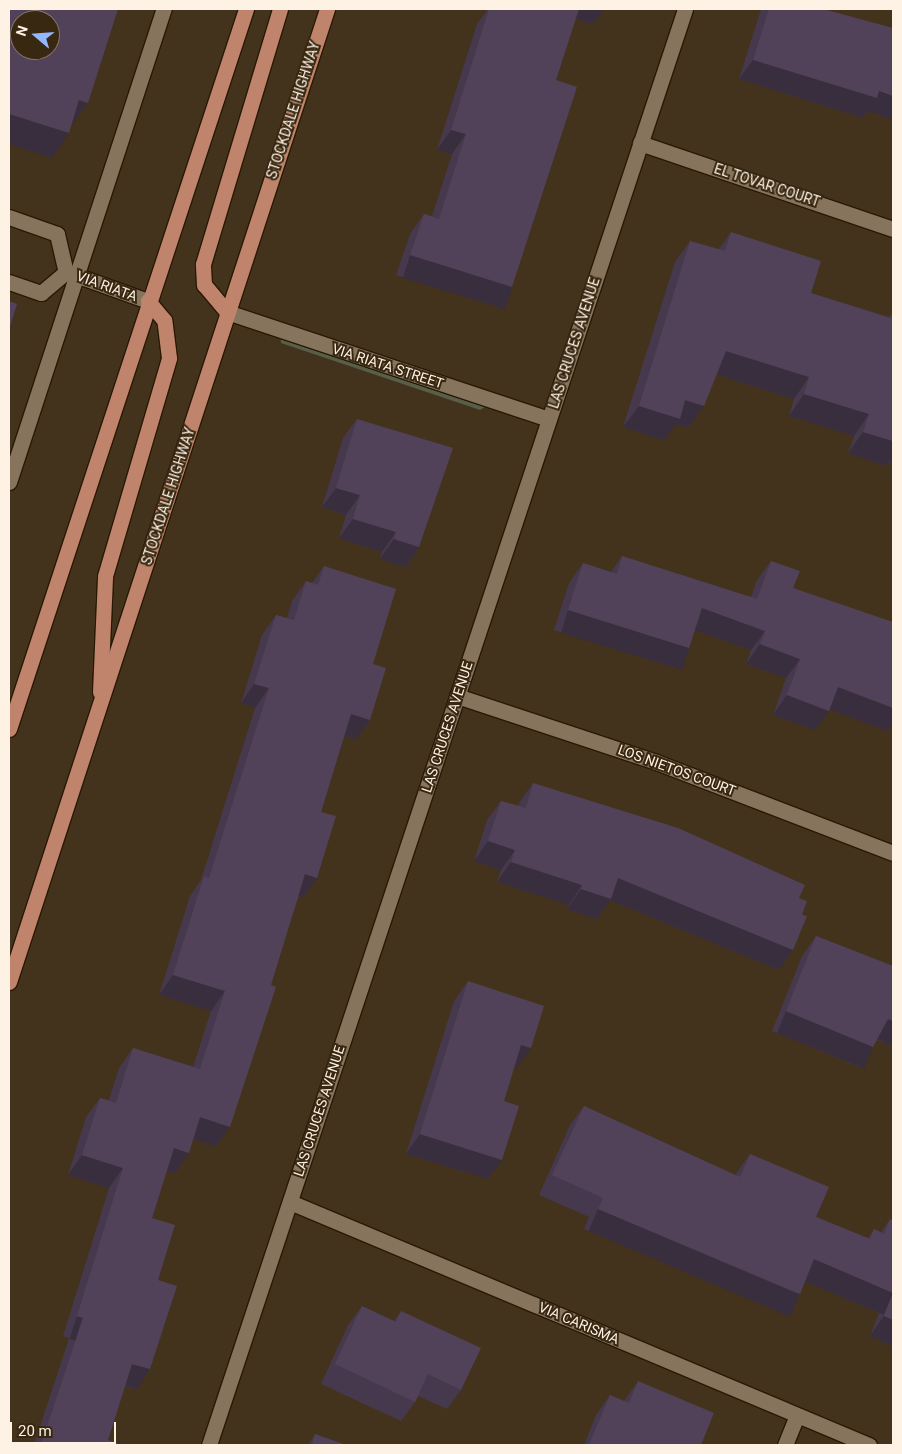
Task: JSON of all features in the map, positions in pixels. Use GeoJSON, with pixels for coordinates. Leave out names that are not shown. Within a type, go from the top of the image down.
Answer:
{"type":"FeatureCollection","features":[{"type":"Feature","properties":{"kind":"main road"},"geometry":{"type":"LineString","coordinates":[[9,729],[148,301],[246,9]]}},
{"type":"Feature","properties":{"kind":"main road"},"geometry":{"type":"LineString","coordinates":[[227,312],[204,285],[203,264],[280,9]]}},
{"type":"Feature","properties":{"kind":"main road","name":"STOCKDALE HIGHWAY"},"geometry":{"type":"LineString","coordinates":[[9,982],[327,9]]}},
{"type":"Feature","properties":{"kind":"main road"},"geometry":{"type":"LineString","coordinates":[[99,708],[105,576],[169,358],[164,320],[148,301]]}},
{"type":"Feature","properties":{"kind":"street"},"geometry":{"type":"LineString","coordinates":[[9,482],[71,274],[164,9]]}},
{"type":"Feature","properties":{"kind":"street","name":"LAS CRUCES AVENUE"},"geometry":{"type":"LineString","coordinates":[[209,1445],[685,9]]}},
{"type":"Feature","properties":{"kind":"street","name":"EL TOVAR COURT"},"geometry":{"type":"LineString","coordinates":[[640,143],[893,229]]}},
{"type":"Feature","properties":{"kind":"street","name":"VIA RIATA"},"geometry":{"type":"LineString","coordinates":[[9,217],[57,234],[71,274]]}},
{"type":"Feature","properties":{"kind":"street","name":"VIA RIATA"},"geometry":{"type":"LineString","coordinates":[[9,282],[41,293],[71,274]]}},
{"type":"Feature","properties":{"kind":"street","name":"VIA RIATA"},"geometry":{"type":"LineString","coordinates":[[71,274],[148,301]]}},
{"type":"Feature","properties":{"kind":"street","name":"VIA RIATA STREET"},"geometry":{"type":"LineString","coordinates":[[227,312],[549,419]]}},
{"type":"Feature","properties":{"kind":"street","name":"LOS NIETOS COURT"},"geometry":{"type":"LineString","coordinates":[[457,696],[656,762],[893,853]]}},
{"type":"Feature","properties":{"kind":"street","name":"VIA CARISMA"},"geometry":{"type":"LineString","coordinates":[[290,1202],[869,1445]]}},
{"type":"Feature","properties":{"kind":"street"},"geometry":{"type":"LineString","coordinates":[[785,1445],[797,1415]]}},
{"type":"Feature","properties":{"kind":"green space"},"geometry":{"type":"Polygon","coordinates":[[[280,332],[490,404],[480,410],[281,343],[280,332]]]}},
{"type":"Feature","properties":{"kind":"building"},"geometry":{"type":"Polygon","coordinates":[[[9,9],[118,9],[88,103],[79,100],[69,133],[9,114],[9,9]]]}},
{"type":"Feature","properties":{"kind":"building"},"geometry":{"type":"Polygon","coordinates":[[[489,9],[579,9],[556,80],[577,87],[512,287],[410,255],[424,214],[439,219],[466,134],[451,130],[489,9]]]}},
{"type":"Feature","properties":{"kind":"building"},"geometry":{"type":"Polygon","coordinates":[[[769,9],[823,9],[893,28],[893,96],[879,91],[877,98],[753,60],[769,9]]]}},
{"type":"Feature","properties":{"kind":"building"},"geometry":{"type":"Polygon","coordinates":[[[731,232],[821,261],[811,293],[893,319],[893,441],[863,432],[869,414],[804,394],[809,377],[726,351],[704,406],[685,400],[680,419],[639,406],[690,241],[725,251],[731,232]]]}},
{"type":"Feature","properties":{"kind":"building"},"geometry":{"type":"Polygon","coordinates":[[[9,301],[17,304],[9,330],[9,301]]]}},
{"type":"Feature","properties":{"kind":"building"},"geometry":{"type":"Polygon","coordinates":[[[357,419],[453,448],[419,547],[394,539],[396,532],[353,519],[360,495],[336,488],[357,419]]]}},
{"type":"Feature","properties":{"kind":"building"},"geometry":{"type":"Polygon","coordinates":[[[622,556],[757,599],[771,561],[800,571],[793,588],[893,622],[893,708],[838,687],[829,711],[787,695],[800,659],[760,644],[765,631],[702,608],[689,648],[568,610],[583,563],[617,574],[622,556]]]}},
{"type":"Feature","properties":{"kind":"building"},"geometry":{"type":"Polygon","coordinates":[[[324,566],[396,589],[373,664],[386,668],[370,720],[351,714],[321,812],[336,816],[317,878],[305,874],[271,985],[276,987],[230,1127],[200,1117],[189,1153],[174,1148],[152,1218],[175,1225],[158,1280],[177,1286],[150,1369],[132,1364],[108,1440],[117,1443],[117,1445],[41,1445],[83,1318],[77,1316],[123,1168],[82,1155],[100,1098],[116,1103],[133,1048],[200,1069],[225,991],[173,975],[204,876],[209,878],[269,688],[254,684],[276,615],[294,620],[306,581],[318,585],[324,566]]]}},
{"type":"Feature","properties":{"kind":"building"},"geometry":{"type":"Polygon","coordinates":[[[533,783],[678,828],[805,885],[799,898],[807,901],[802,915],[807,916],[793,950],[618,878],[611,899],[581,889],[582,885],[511,862],[515,850],[488,841],[501,801],[526,808],[533,783]]]}},
{"type":"Feature","properties":{"kind":"building"},"geometry":{"type":"Polygon","coordinates":[[[816,936],[893,966],[893,1021],[888,1019],[873,1047],[786,1011],[816,936]]]}},
{"type":"Feature","properties":{"kind":"building"},"geometry":{"type":"Polygon","coordinates":[[[468,981],[544,1006],[531,1048],[521,1045],[504,1101],[519,1106],[502,1160],[420,1134],[468,981]]]}},
{"type":"Feature","properties":{"kind":"building"},"geometry":{"type":"Polygon","coordinates":[[[584,1106],[740,1177],[750,1154],[829,1187],[816,1217],[870,1239],[874,1229],[884,1234],[890,1219],[893,1221],[893,1293],[814,1259],[800,1294],[598,1209],[603,1198],[552,1175],[584,1106]]]}},
{"type":"Feature","properties":{"kind":"building"},"geometry":{"type":"Polygon","coordinates":[[[893,1293],[893,1320],[884,1316],[893,1293]]]}},
{"type":"Feature","properties":{"kind":"building"},"geometry":{"type":"Polygon","coordinates":[[[362,1306],[396,1322],[401,1311],[481,1348],[461,1390],[428,1374],[415,1402],[335,1364],[362,1306]]]}},
{"type":"Feature","properties":{"kind":"building"},"geometry":{"type":"Polygon","coordinates":[[[638,1381],[714,1413],[701,1445],[589,1445],[610,1395],[629,1403],[638,1381]]]}},
{"type":"Feature","properties":{"kind":"building"},"geometry":{"type":"Polygon","coordinates":[[[315,1434],[346,1445],[312,1445],[315,1434]]]}}]}
